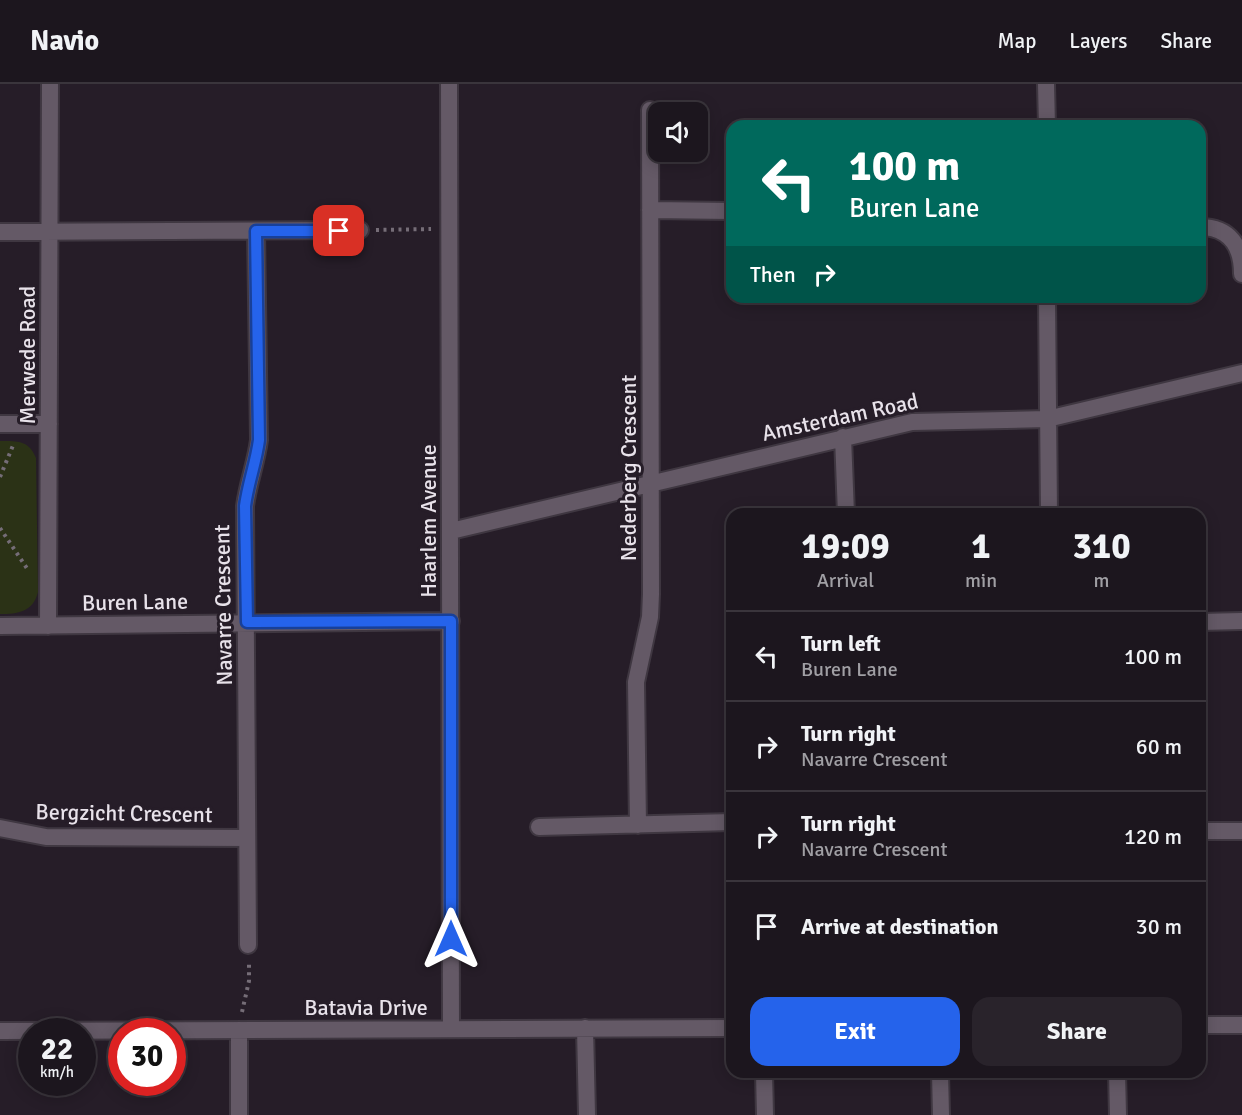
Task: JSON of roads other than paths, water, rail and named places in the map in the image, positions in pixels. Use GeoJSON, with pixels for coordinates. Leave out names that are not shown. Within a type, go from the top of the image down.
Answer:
{"type":"FeatureCollection","features":[{"type":"Feature","properties":{"kind":"street","name":"Merwede Road"},"geometry":{"type":"LineString","coordinates":[[48,626],[50,84]]}},
{"type":"Feature","properties":{"kind":"street","name":"Haarlem Avenue"},"geometry":{"type":"LineString","coordinates":[[449,84],[451,1029]]}},
{"type":"Feature","properties":{"kind":"street"},"geometry":{"type":"LineString","coordinates":[[1046,84],[1047,120]]}},
{"type":"Feature","properties":{"kind":"street","name":"Nederberg Crescent"},"geometry":{"type":"LineString","coordinates":[[638,825],[636,682],[650,616],[650,162]]}},
{"type":"Feature","properties":{"kind":"street"},"geometry":{"type":"LineString","coordinates":[[650,210],[726,211]]}},
{"type":"Feature","properties":{"kind":"street"},"geometry":{"type":"LineString","coordinates":[[1206,228],[1220,230],[1234,241],[1241,256],[1242,274]]}},
{"type":"Feature","properties":{"kind":"street","name":"Navarre Crescent"},"geometry":{"type":"LineString","coordinates":[[248,945],[245,506],[259,440],[256,231]]}},
{"type":"Feature","properties":{"kind":"street"},"geometry":{"type":"LineString","coordinates":[[0,232],[360,231]]}},
{"type":"Feature","properties":{"kind":"street"},"geometry":{"type":"LineString","coordinates":[[1047,303],[1049,508]]}},
{"type":"Feature","properties":{"kind":"street","name":"Amsterdam Road"},"geometry":{"type":"LineString","coordinates":[[451,531],[912,422],[1047,419],[1242,373]]}},
{"type":"Feature","properties":{"kind":"street"},"geometry":{"type":"LineString","coordinates":[[0,424],[49,424]]}},
{"type":"Feature","properties":{"kind":"street"},"geometry":{"type":"LineString","coordinates":[[843,437],[846,508]]}},
{"type":"Feature","properties":{"kind":"street","name":"Buren Lane"},"geometry":{"type":"LineString","coordinates":[[0,626],[451,621]]}},
{"type":"Feature","properties":{"kind":"street"},"geometry":{"type":"LineString","coordinates":[[1206,621],[1242,621]]}},
{"type":"Feature","properties":{"kind":"street"},"geometry":{"type":"LineString","coordinates":[[539,827],[726,822]]}},
{"type":"Feature","properties":{"kind":"street","name":"Bergzicht Crescent"},"geometry":{"type":"LineString","coordinates":[[0,828],[46,837],[247,838]]}},
{"type":"Feature","properties":{"kind":"street"},"geometry":{"type":"LineString","coordinates":[[1206,831],[1242,831]]}},
{"type":"Feature","properties":{"kind":"street"},"geometry":{"type":"LineString","coordinates":[[1206,1025],[1242,1025]]}},
{"type":"Feature","properties":{"kind":"street"},"geometry":{"type":"LineString","coordinates":[[585,1028],[587,1115]]}},
{"type":"Feature","properties":{"kind":"street","name":"Batavia Drive"},"geometry":{"type":"LineString","coordinates":[[0,1031],[726,1028]]}},
{"type":"Feature","properties":{"kind":"street"},"geometry":{"type":"LineString","coordinates":[[239,1030],[239,1115]]}},
{"type":"Feature","properties":{"kind":"street"},"geometry":{"type":"LineString","coordinates":[[764,1078],[765,1115]]}},
{"type":"Feature","properties":{"kind":"street"},"geometry":{"type":"LineString","coordinates":[[939,1078],[940,1115]]}},
{"type":"Feature","properties":{"kind":"street"},"geometry":{"type":"LineString","coordinates":[[1117,1078],[1118,1115]]}}]}
